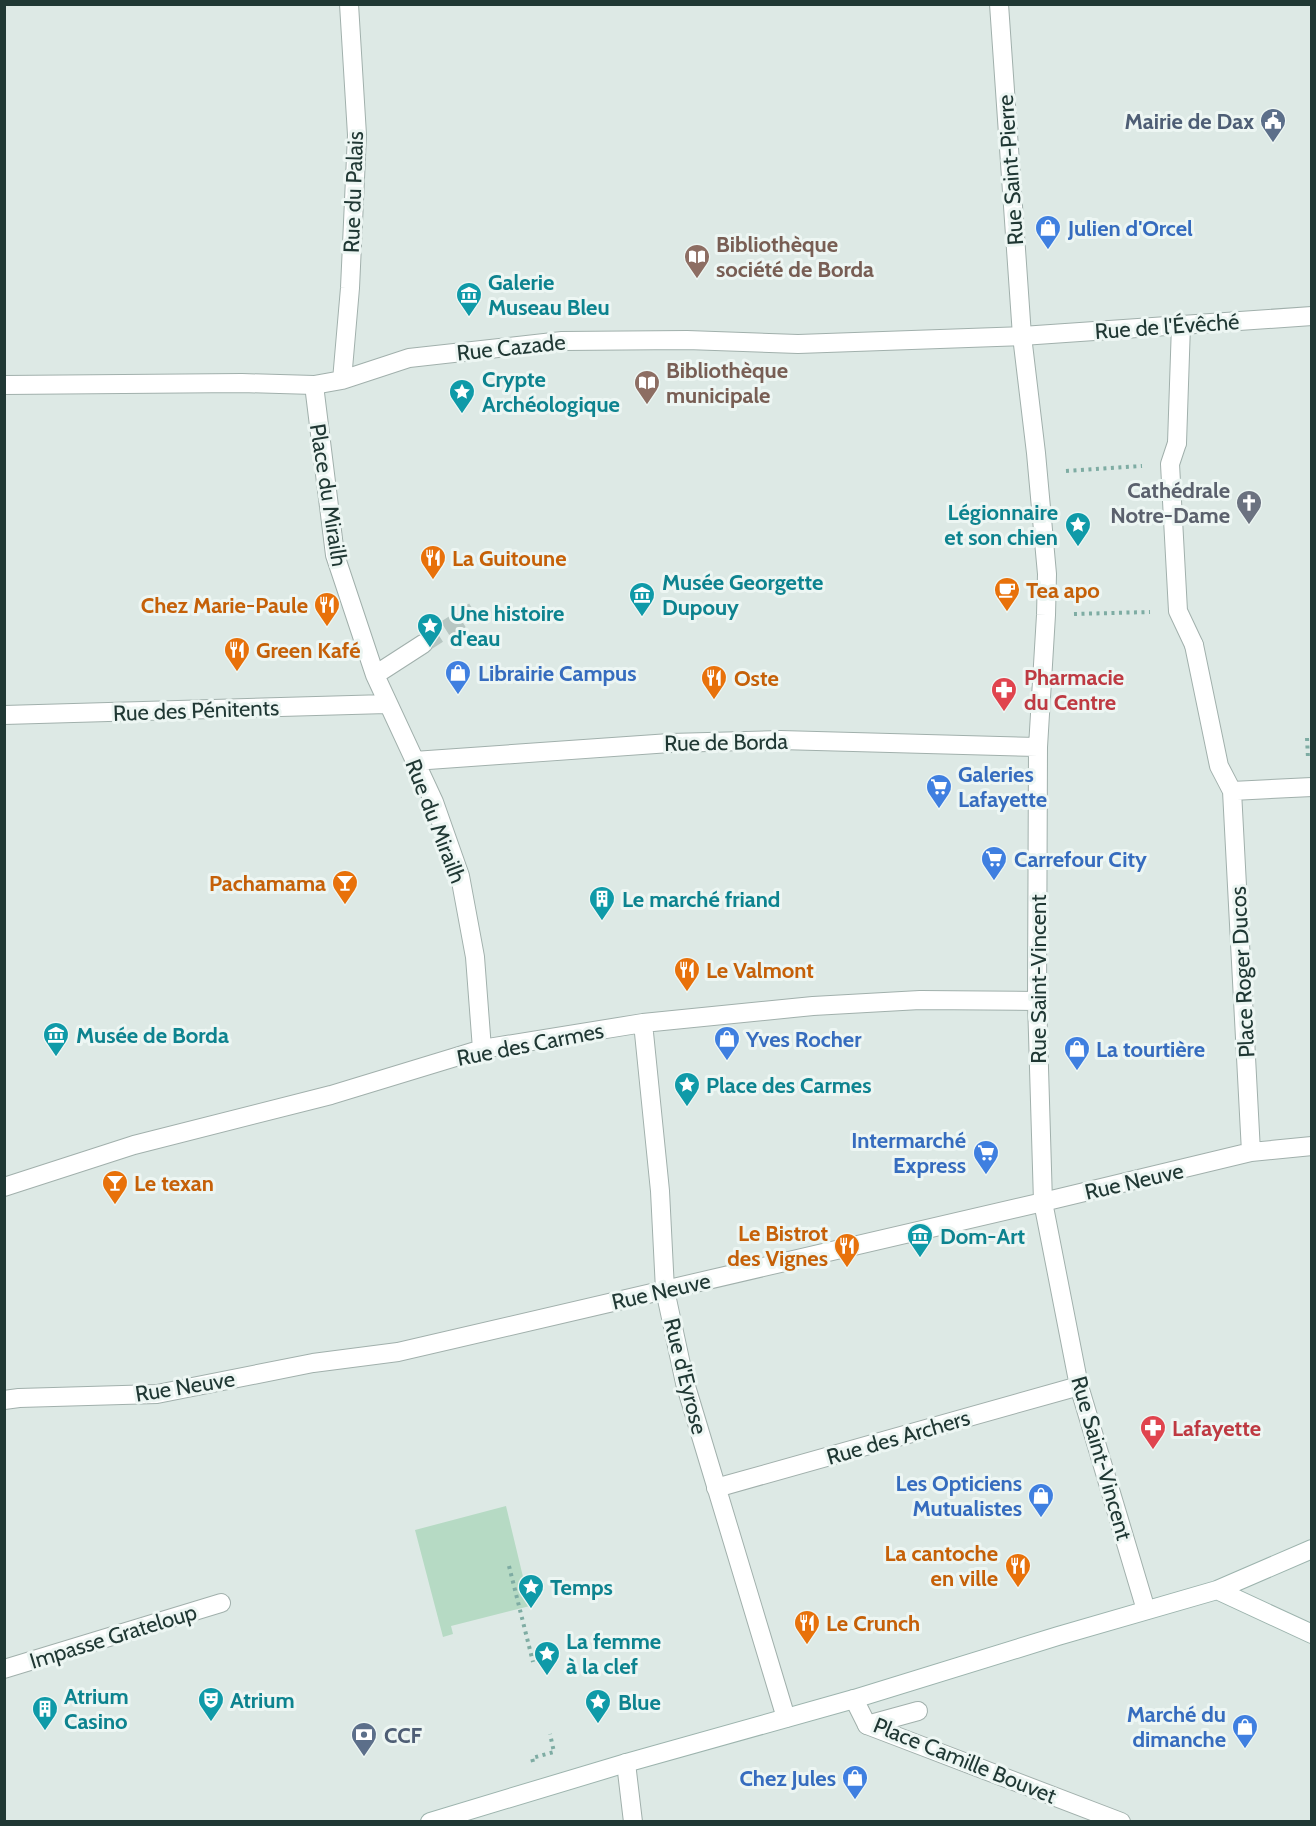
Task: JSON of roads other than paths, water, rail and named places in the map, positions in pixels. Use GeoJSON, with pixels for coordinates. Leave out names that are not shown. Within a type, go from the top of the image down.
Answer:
{"type":"FeatureCollection","features":[{"type":"Feature","properties":{"kind":"street","name":"Rue du Palais"},"geometry":{"type":"LineString","coordinates":[[342,380],[350,288],[357,135],[349,4]]}},
{"type":"Feature","properties":{"kind":"street","name":"Rue Saint-Pierre"},"geometry":{"type":"LineString","coordinates":[[999,4],[1022,336]]}},
{"type":"Feature","properties":{"kind":"street","name":"Rue de l'Évêché"},"geometry":{"type":"LineString","coordinates":[[1022,336],[1311,316]]}},
{"type":"Feature","properties":{"kind":"street","name":"Place Roger Ducos"},"geometry":{"type":"LineString","coordinates":[[1181,325],[1177,443],[1170,464],[1178,610],[1194,645],[1219,766],[1232,791],[1251,1152]]}},
{"type":"Feature","properties":{"kind":"street","name":"Rue Cazade"},"geometry":{"type":"LineString","coordinates":[[4,385],[314,385],[342,380],[409,358],[562,341],[687,340],[798,344],[1022,336]]}},
{"type":"Feature","properties":{"kind":"street","name":"Rue Saint-Vincent"},"geometry":{"type":"LineString","coordinates":[[1022,336],[1047,574],[1038,747],[1037,1001],[1043,1202],[1079,1386],[1146,1611]]}},
{"type":"Feature","properties":{"kind":"street","name":"Place du Mirailh"},"geometry":{"type":"LineString","coordinates":[[314,385],[335,555],[387,704]]}},
{"type":"Feature","properties":{"kind":"street"},"geometry":{"type":"LineString","coordinates":[[375,675],[423,644]]}},
{"type":"Feature","properties":{"kind":"street","name":"Rue des Pénitents"},"geometry":{"type":"LineString","coordinates":[[4,715],[387,704]]}},
{"type":"Feature","properties":{"kind":"street","name":"Rue du Mirailh"},"geometry":{"type":"LineString","coordinates":[[387,704],[434,802],[460,876],[475,957],[482,1049]]}},
{"type":"Feature","properties":{"kind":"street","name":"Rue de Borda"},"geometry":{"type":"LineString","coordinates":[[414,760],[670,743],[780,740],[1038,747]]}},
{"type":"Feature","properties":{"kind":"street"},"geometry":{"type":"LineString","coordinates":[[1232,791],[1311,787]]}},
{"type":"Feature","properties":{"kind":"street","name":"Rue des Carmes"},"geometry":{"type":"LineString","coordinates":[[4,1187],[134,1145],[331,1095],[482,1049],[643,1023],[813,1006],[920,1000],[1037,1001]]}},
{"type":"Feature","properties":{"kind":"street","name":"Rue d'Eyrose"},"geometry":{"type":"LineString","coordinates":[[643,1023],[660,1191],[665,1290],[685,1383],[786,1719]]}},
{"type":"Feature","properties":{"kind":"street","name":"Rue Neuve"},"geometry":{"type":"LineString","coordinates":[[4,1400],[157,1394],[313,1363],[398,1352],[1251,1152],[1311,1146]]}},
{"type":"Feature","properties":{"kind":"street","name":"Rue des Archers"},"geometry":{"type":"LineString","coordinates":[[716,1488],[1079,1386]]}},
{"type":"Feature","properties":{"kind":"street"},"geometry":{"type":"LineString","coordinates":[[430,1821],[786,1719],[1058,1635],[1217,1590],[1311,1549]]}},
{"type":"Feature","properties":{"kind":"street"},"geometry":{"type":"LineString","coordinates":[[1217,1590],[1311,1634]]}},
{"type":"Feature","properties":{"kind":"street","name":"Impasse Grateloup"},"geometry":{"type":"LineString","coordinates":[[4,1669],[221,1603]]}},
{"type":"Feature","properties":{"kind":"street","name":"Place Camille Bouvet"},"geometry":{"type":"LineString","coordinates":[[854,1699],[867,1725],[1122,1821]]}},
{"type":"Feature","properties":{"kind":"street"},"geometry":{"type":"LineString","coordinates":[[867,1725],[918,1711]]}},
{"type":"Feature","properties":{"kind":"street"},"geometry":{"type":"LineString","coordinates":[[626,1763],[633,1821]]}},
{"type":"Feature","properties":{"kind":"tunnel"},"geometry":{"type":"LineString","coordinates":[[423,644],[474,611]]}},
{"type":"Feature","properties":{"kind":"place","name":"Mairie de Dax"},"geometry":{"type":"Point","coordinates":[1273,144]}},
{"type":"Feature","properties":{"kind":"place","name":"Julien d'Orcel"},"geometry":{"type":"Point","coordinates":[1048,251]}},
{"type":"Feature","properties":{"kind":"place","name":"Bibliothèque société de Borda"},"geometry":{"type":"Point","coordinates":[697,280]}},
{"type":"Feature","properties":{"kind":"place","name":"Galerie Museau Bleu"},"geometry":{"type":"Point","coordinates":[469,318]}},
{"type":"Feature","properties":{"kind":"place","name":"Bibliothèque municipale"},"geometry":{"type":"Point","coordinates":[647,406]}},
{"type":"Feature","properties":{"kind":"place","name":"Crypte Archéologique"},"geometry":{"type":"Point","coordinates":[462,415]}},
{"type":"Feature","properties":{"kind":"place","name":"Cathédrale Notre-Dame"},"geometry":{"type":"Point","coordinates":[1249,526]}},
{"type":"Feature","properties":{"kind":"place","name":"Légionnaire et son chien"},"geometry":{"type":"Point","coordinates":[1078,548]}},
{"type":"Feature","properties":{"kind":"place","name":"La Guitoune"},"geometry":{"type":"Point","coordinates":[433,581]}},
{"type":"Feature","properties":{"kind":"place","name":"Tea apo"},"geometry":{"type":"Point","coordinates":[1007,613]}},
{"type":"Feature","properties":{"kind":"place","name":"Musée Georgette Dupouy"},"geometry":{"type":"Point","coordinates":[642,618]}},
{"type":"Feature","properties":{"kind":"place","name":"Chez Marie-Paule"},"geometry":{"type":"Point","coordinates":[327,628]}},
{"type":"Feature","properties":{"kind":"place","name":"Une histoire d'eau"},"geometry":{"type":"Point","coordinates":[430,649]}},
{"type":"Feature","properties":{"kind":"place","name":"Green Kafé"},"geometry":{"type":"Point","coordinates":[237,673]}},
{"type":"Feature","properties":{"kind":"place","name":"Librairie Campus"},"geometry":{"type":"Point","coordinates":[458,696]}},
{"type":"Feature","properties":{"kind":"place","name":"Oste"},"geometry":{"type":"Point","coordinates":[714,701]}},
{"type":"Feature","properties":{"kind":"place","name":"Pharmacie du Centre"},"geometry":{"type":"Point","coordinates":[1004,713]}},
{"type":"Feature","properties":{"kind":"place","name":"Galeries Lafayette"},"geometry":{"type":"Point","coordinates":[939,810]}},
{"type":"Feature","properties":{"kind":"place","name":"Carrefour City"},"geometry":{"type":"Point","coordinates":[994,882]}},
{"type":"Feature","properties":{"kind":"place","name":"Pachamama"},"geometry":{"type":"Point","coordinates":[345,906]}},
{"type":"Feature","properties":{"kind":"place","name":"Le marché friand"},"geometry":{"type":"Point","coordinates":[602,922]}},
{"type":"Feature","properties":{"kind":"place","name":"Le Valmont"},"geometry":{"type":"Point","coordinates":[687,993]}},
{"type":"Feature","properties":{"kind":"place","name":"Musée de Borda"},"geometry":{"type":"Point","coordinates":[56,1058]}},
{"type":"Feature","properties":{"kind":"place","name":"Yves Rocher"},"geometry":{"type":"Point","coordinates":[727,1062]}},
{"type":"Feature","properties":{"kind":"place","name":"La tourtière"},"geometry":{"type":"Point","coordinates":[1077,1072]}},
{"type":"Feature","properties":{"kind":"place","name":"Place des Carmes"},"geometry":{"type":"Point","coordinates":[687,1108]}},
{"type":"Feature","properties":{"kind":"place","name":"Intermarché Express"},"geometry":{"type":"Point","coordinates":[986,1176]}},
{"type":"Feature","properties":{"kind":"place","name":"Le texan"},"geometry":{"type":"Point","coordinates":[115,1206]}},
{"type":"Feature","properties":{"kind":"place","name":"Dom-Art"},"geometry":{"type":"Point","coordinates":[920,1259]}},
{"type":"Feature","properties":{"kind":"place","name":"Le Bistrot des Vignes"},"geometry":{"type":"Point","coordinates":[847,1269]}},
{"type":"Feature","properties":{"kind":"place","name":"Lafayette"},"geometry":{"type":"Point","coordinates":[1153,1451]}},
{"type":"Feature","properties":{"kind":"place","name":"Les Opticiens Mutualistes"},"geometry":{"type":"Point","coordinates":[1041,1519]}},
{"type":"Feature","properties":{"kind":"place","name":"La cantoche en ville"},"geometry":{"type":"Point","coordinates":[1018,1589]}},
{"type":"Feature","properties":{"kind":"place","name":"Temps"},"geometry":{"type":"Point","coordinates":[531,1610]}},
{"type":"Feature","properties":{"kind":"place","name":"Le Crunch"},"geometry":{"type":"Point","coordinates":[807,1646]}},
{"type":"Feature","properties":{"kind":"place","name":"La femme à la clef"},"geometry":{"type":"Point","coordinates":[547,1677]}},
{"type":"Feature","properties":{"kind":"place","name":"Atrium"},"geometry":{"type":"Point","coordinates":[211,1723]}},
{"type":"Feature","properties":{"kind":"place","name":"Blue"},"geometry":{"type":"Point","coordinates":[598,1725]}},
{"type":"Feature","properties":{"kind":"place","name":"Atrium Casino"},"geometry":{"type":"Point","coordinates":[45,1732]}},
{"type":"Feature","properties":{"kind":"place","name":"Marché du dimanche"},"geometry":{"type":"Point","coordinates":[1245,1750]}},
{"type":"Feature","properties":{"kind":"place","name":"CCF"},"geometry":{"type":"Point","coordinates":[364,1758]}},
{"type":"Feature","properties":{"kind":"place","name":"Chez Jules"},"geometry":{"type":"Point","coordinates":[855,1801]}}]}
